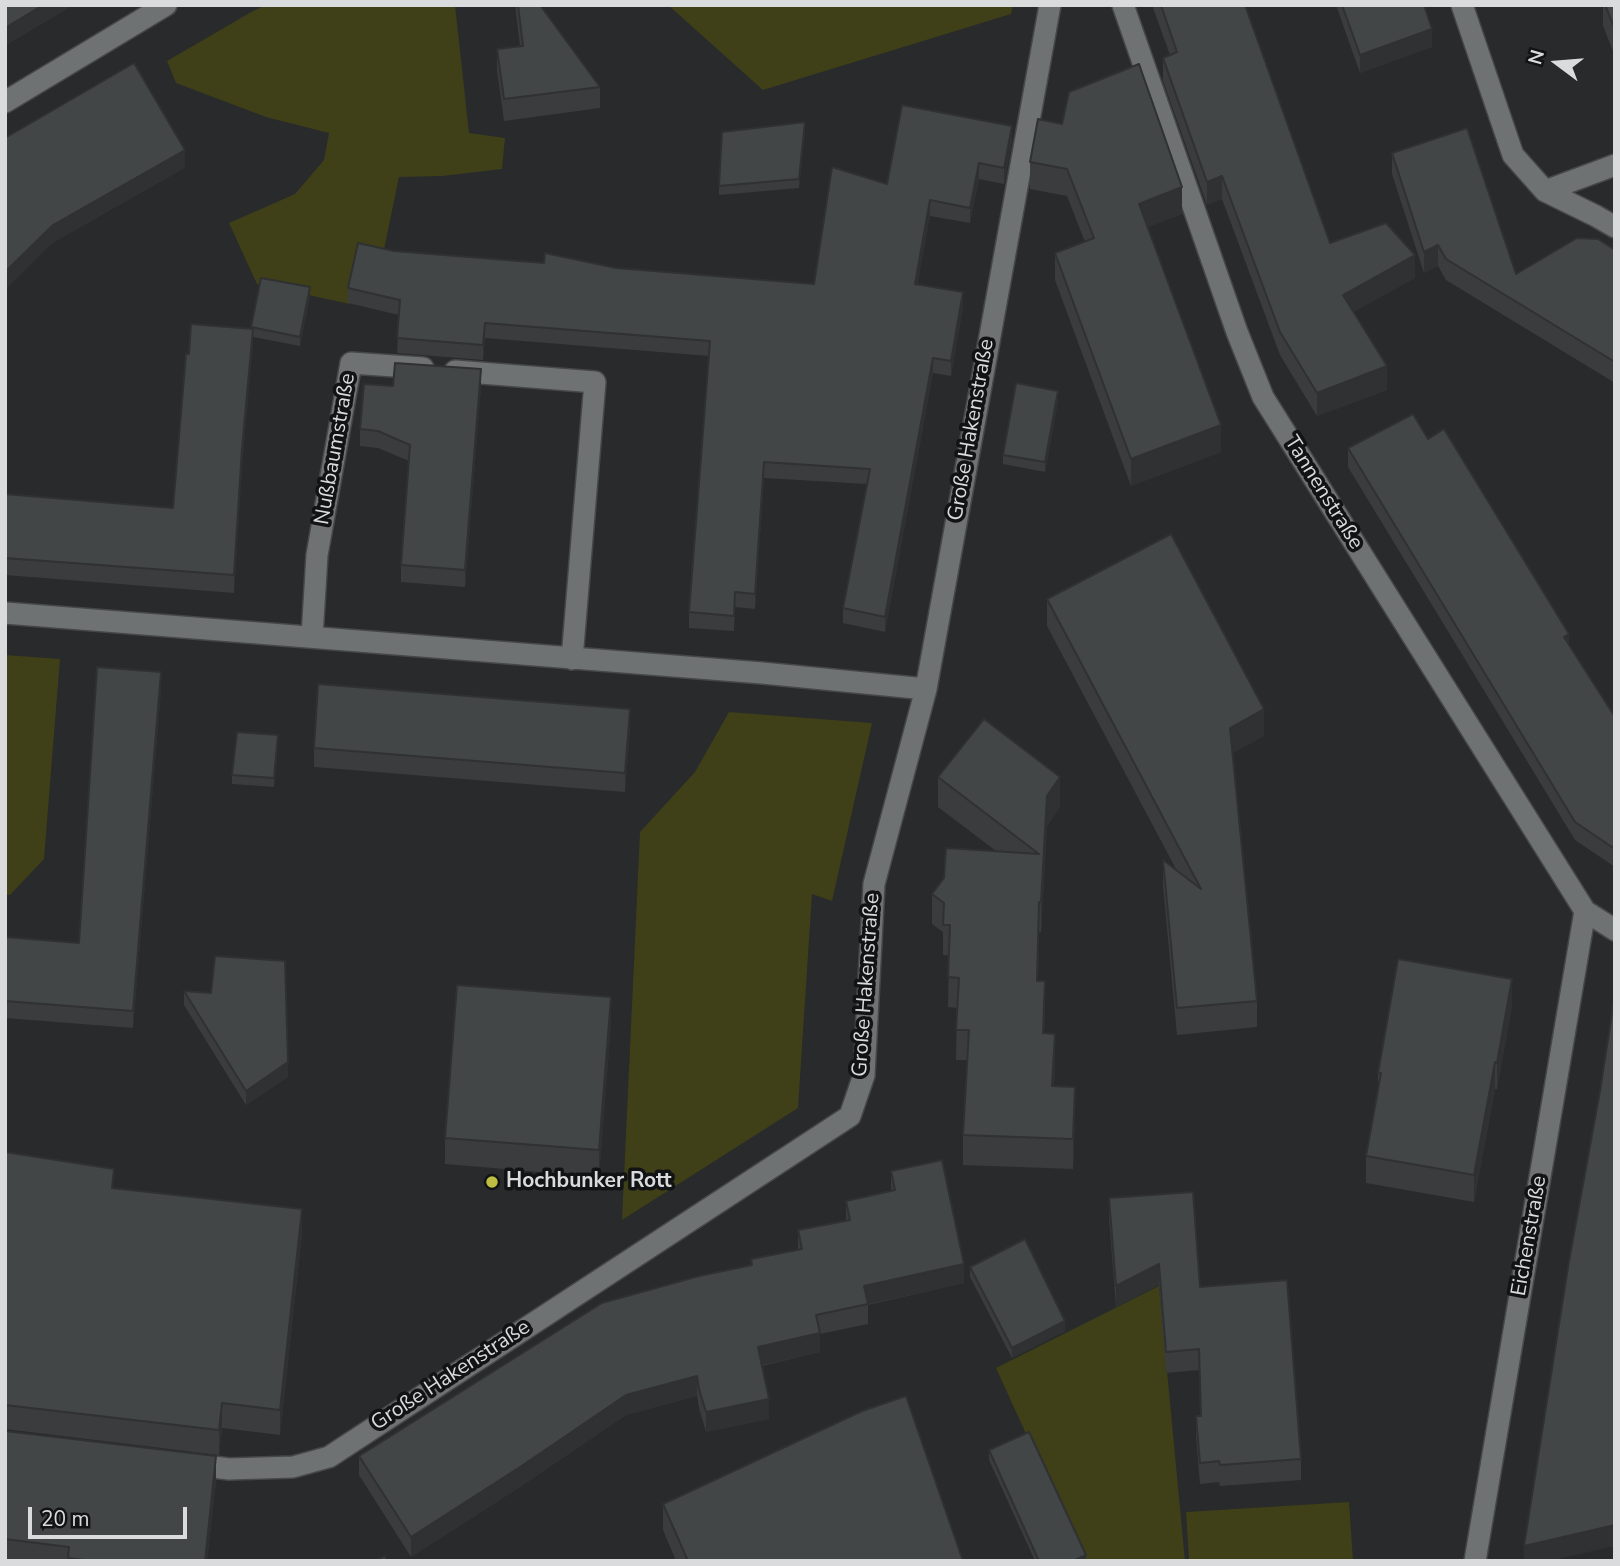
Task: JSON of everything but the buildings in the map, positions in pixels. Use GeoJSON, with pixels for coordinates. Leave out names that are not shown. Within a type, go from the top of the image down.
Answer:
{"type":"FeatureCollection","features":[{"type":"Feature","properties":{"kind":"street"},"geometry":{"type":"LineString","coordinates":[[5,102],[166,5]]}},
{"type":"Feature","properties":{"kind":"street","name":"Große Hakenstraße"},"geometry":{"type":"LineString","coordinates":[[176,1462],[229,1469],[293,1468],[329,1457],[850,1116],[864,1075],[874,884],[926,689],[1050,5]]}},
{"type":"Feature","properties":{"kind":"street","name":"Tannenstraße"},"geometry":{"type":"LineString","coordinates":[[1123,5],[1237,332],[1263,397],[1585,911],[1615,930]]}},
{"type":"Feature","properties":{"kind":"street"},"geometry":{"type":"LineString","coordinates":[[1462,5],[1513,155],[1545,191],[1615,227]]}},
{"type":"Feature","properties":{"kind":"street"},"geometry":{"type":"LineString","coordinates":[[1545,191],[1615,165]]}},
{"type":"Feature","properties":{"kind":"street","name":"Nußbaumstraße"},"geometry":{"type":"LineString","coordinates":[[312,637],[317,555],[351,363],[582,381],[595,383],[572,659]]}},
{"type":"Feature","properties":{"kind":"street"},"geometry":{"type":"LineString","coordinates":[[5,613],[761,673],[926,689]]}},
{"type":"Feature","properties":{"kind":"street","name":"Eichenstraße"},"geometry":{"type":"LineString","coordinates":[[1475,1561],[1585,911]]}},
{"type":"Feature","properties":{"kind":"shaded area"},"geometry":{"type":"Polygon","coordinates":[[[266,5],[455,5],[469,133],[505,138],[502,169],[442,176],[399,177],[381,264],[358,259],[350,304],[257,284],[229,223],[295,194],[324,160],[329,133],[266,117],[176,83],[167,61],[266,5]]]}},
{"type":"Feature","properties":{"kind":"shaded area"},"geometry":{"type":"Polygon","coordinates":[[[668,5],[1013,5],[1011,14],[763,90],[668,5]]]}},
{"type":"Feature","properties":{"kind":"shaded area"},"geometry":{"type":"Polygon","coordinates":[[[5,655],[60,659],[44,859],[10,895],[5,895],[5,655]]]}},
{"type":"Feature","properties":{"kind":"shaded area"},"geometry":{"type":"Polygon","coordinates":[[[729,712],[872,723],[832,901],[812,894],[798,1108],[622,1220],[640,832],[695,772],[729,712]]]}},
{"type":"Feature","properties":{"kind":"shaded area"},"geometry":{"type":"Polygon","coordinates":[[[1159,1286],[1185,1561],[1084,1561],[996,1368],[1159,1286]]]}},
{"type":"Feature","properties":{"kind":"shaded area"},"geometry":{"type":"Polygon","coordinates":[[[1349,1502],[1353,1561],[1189,1561],[1186,1512],[1349,1502]]]}},
{"type":"Feature","properties":{"kind":"place","name":"Hochbunker Rott"},"geometry":{"type":"Point","coordinates":[492,1182]}}]}
